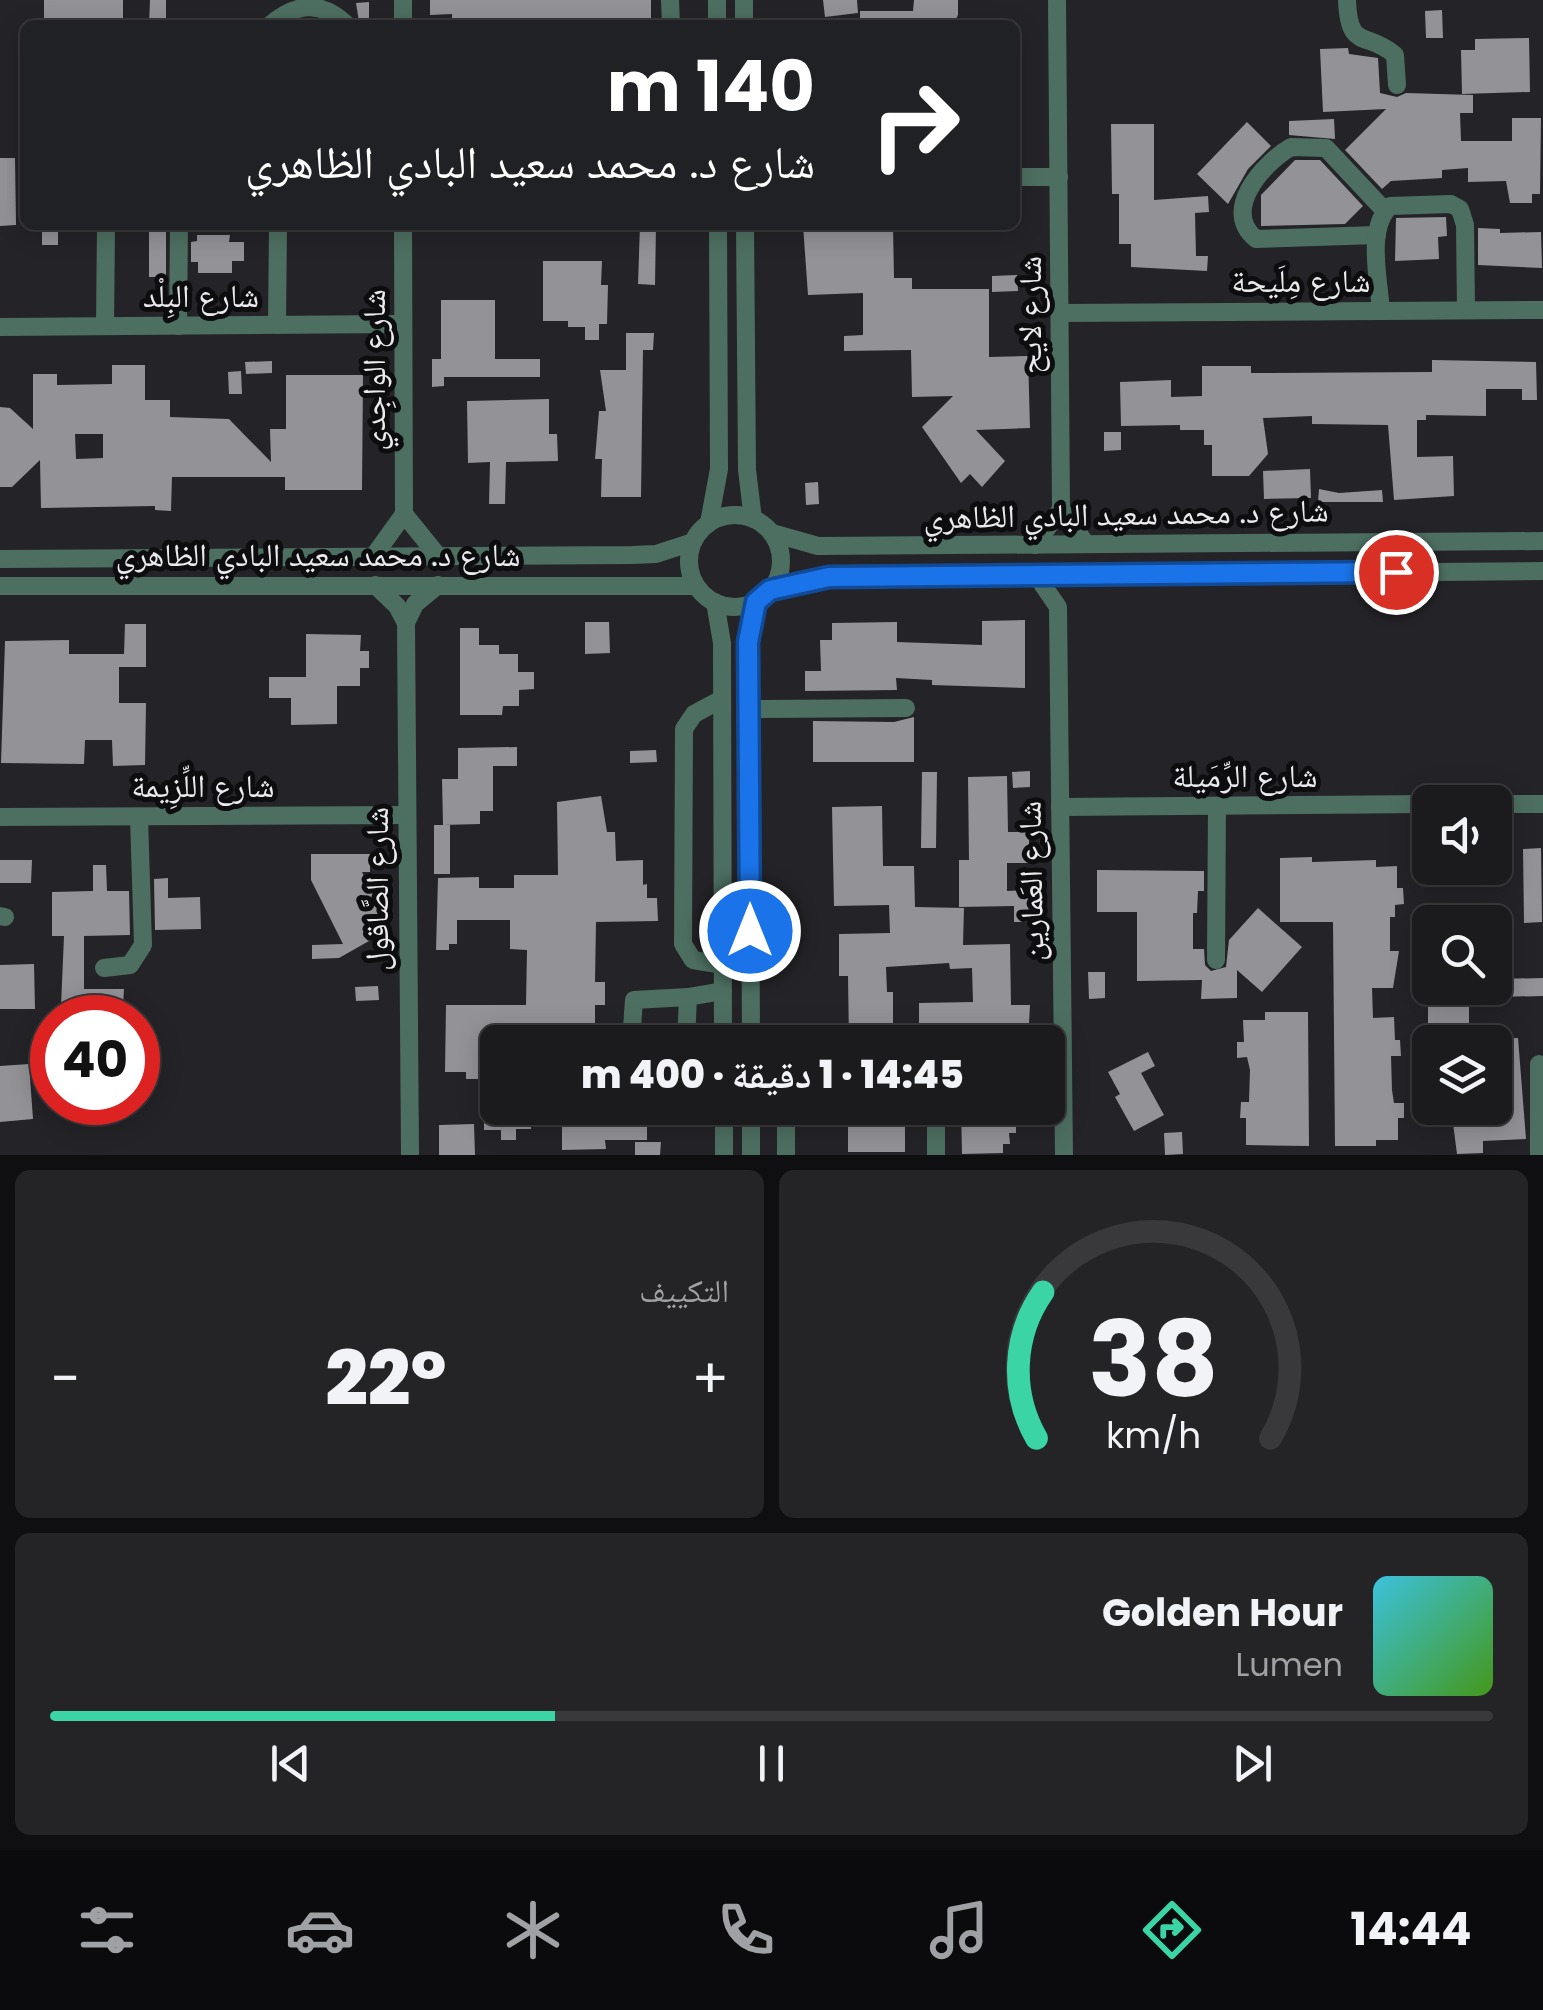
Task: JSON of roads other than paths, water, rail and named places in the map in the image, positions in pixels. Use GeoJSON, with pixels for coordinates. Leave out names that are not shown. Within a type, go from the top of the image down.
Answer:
{"type":"FeatureCollection","features":[{"type":"Feature","properties":{"kind":"street","name":"شارع لايح"},"geometry":{"type":"LineString","coordinates":[[1058,0],[1062,509]]}},
{"type":"Feature","properties":{"kind":"street"},"geometry":{"type":"LineString","coordinates":[[1347,0],[1348,22],[1355,36],[1394,55],[1397,85]]}},
{"type":"Feature","properties":{"kind":"street"},"geometry":{"type":"LineString","coordinates":[[276,20],[288,10],[311,3],[334,12],[342,20]]}},
{"type":"Feature","properties":{"kind":"street"},"geometry":{"type":"LineString","coordinates":[[1377,235],[1256,240],[1242,220],[1244,196],[1280,154],[1291,147],[1326,148],[1385,211]]}},
{"type":"Feature","properties":{"kind":"street"},"geometry":{"type":"LineString","coordinates":[[1020,177],[1059,177]]}},
{"type":"Feature","properties":{"kind":"street"},"geometry":{"type":"LineString","coordinates":[[1380,311],[1377,235],[1385,211],[1390,206],[1452,204],[1460,209],[1465,225],[1466,310]]}},
{"type":"Feature","properties":{"kind":"street"},"geometry":{"type":"LineString","coordinates":[[105,326],[106,230]]}},
{"type":"Feature","properties":{"kind":"street"},"geometry":{"type":"LineString","coordinates":[[178,326],[179,230]]}},
{"type":"Feature","properties":{"kind":"street"},"geometry":{"type":"LineString","coordinates":[[277,325],[278,230]]}},
{"type":"Feature","properties":{"kind":"street","name":"شارع الواجِدي"},"geometry":{"type":"LineString","coordinates":[[403,230],[404,514]]}},
{"type":"Feature","properties":{"kind":"street"},"geometry":{"type":"LineString","coordinates":[[709,523],[719,469],[718,230]]}},
{"type":"Feature","properties":{"kind":"street"},"geometry":{"type":"LineString","coordinates":[[745,230],[747,470],[754,519]]}},
{"type":"Feature","properties":{"kind":"street","name":"شارع مِلَيحة"},"geometry":{"type":"LineString","coordinates":[[1060,313],[1543,310]]}},
{"type":"Feature","properties":{"kind":"street","name":"شارع البِلْد"},"geometry":{"type":"LineString","coordinates":[[0,327],[403,324]]}},
{"type":"Feature","properties":{"kind":"street"},"geometry":{"type":"LineString","coordinates":[[1035,545],[1062,509],[1086,544]]}},
{"type":"Feature","properties":{"kind":"street"},"geometry":{"type":"LineString","coordinates":[[373,557],[404,514],[438,556]]}},
{"type":"Feature","properties":{"kind":"street"},"geometry":{"type":"LineString","coordinates":[[751,1025],[748,642],[781,558],[772,533],[754,519],[723,516],[709,523],[693,542],[690,572],[696,586],[715,602],[742,606],[763,596]]}},
{"type":"Feature","properties":{"kind":"street","name":"شارع د. محمد سعيد البادي الظاهري"},"geometry":{"type":"LineString","coordinates":[[772,533],[818,546],[1543,541]]}},
{"type":"Feature","properties":{"kind":"street","name":"شارع د. محمد سعيد البادي الظاهري"},"geometry":{"type":"LineString","coordinates":[[0,558],[656,554],[693,542]]}},
{"type":"Feature","properties":{"kind":"street"},"geometry":{"type":"LineString","coordinates":[[1174,543],[1177,574]]}},
{"type":"Feature","properties":{"kind":"street"},"geometry":{"type":"LineString","coordinates":[[344,584],[332,571],[346,557]]}},
{"type":"Feature","properties":{"kind":"street","name":"شارع د. محمد سعيد البادي الظاهري"},"geometry":{"type":"LineString","coordinates":[[763,596],[829,577],[1543,571]]}},
{"type":"Feature","properties":{"kind":"street"},"geometry":{"type":"LineString","coordinates":[[1036,575],[1058,607],[1082,574]]}},
{"type":"Feature","properties":{"kind":"street"},"geometry":{"type":"LineString","coordinates":[[375,585],[398,606],[406,622]]}},
{"type":"Feature","properties":{"kind":"street"},"geometry":{"type":"LineString","coordinates":[[406,622],[415,604],[438,585]]}},
{"type":"Feature","properties":{"kind":"street","name":"شارع د. محمد سعيد البادي الظاهري"},"geometry":{"type":"LineString","coordinates":[[0,586],[696,586]]}},
{"type":"Feature","properties":{"kind":"street"},"geometry":{"type":"LineString","coordinates":[[715,602],[722,643],[724,1025]]}},
{"type":"Feature","properties":{"kind":"street","name":"شارع العَمارين"},"geometry":{"type":"LineString","coordinates":[[1058,607],[1064,1155]]}},
{"type":"Feature","properties":{"kind":"street","name":"شارع الصَّاقول"},"geometry":{"type":"LineString","coordinates":[[406,622],[410,1155]]}},
{"type":"Feature","properties":{"kind":"street"},"geometry":{"type":"LineString","coordinates":[[722,699],[694,714],[684,729],[682,944],[693,960],[723,966]]}},
{"type":"Feature","properties":{"kind":"street"},"geometry":{"type":"LineString","coordinates":[[749,709],[906,708]]}},
{"type":"Feature","properties":{"kind":"street","name":"شارع الرِّمَيلة"},"geometry":{"type":"LineString","coordinates":[[1060,807],[1412,804]]}},
{"type":"Feature","properties":{"kind":"street"},"geometry":{"type":"LineString","coordinates":[[1512,804],[1543,804]]}},
{"type":"Feature","properties":{"kind":"street"},"geometry":{"type":"LineString","coordinates":[[1216,960],[1217,806]]}},
{"type":"Feature","properties":{"kind":"street","name":"شارع اللِّزِيمة"},"geometry":{"type":"LineString","coordinates":[[0,817],[407,816]]}},
{"type":"Feature","properties":{"kind":"street"},"geometry":{"type":"LineString","coordinates":[[104,968],[130,965],[143,946],[139,817]]}},
{"type":"Feature","properties":{"kind":"street"},"geometry":{"type":"LineString","coordinates":[[631,1025],[632,1002],[645,997],[688,997],[723,991]]}},
{"type":"Feature","properties":{"kind":"street"},"geometry":{"type":"LineString","coordinates":[[687,1025],[688,997]]}},
{"type":"Feature","properties":{"kind":"street"},"geometry":{"type":"LineString","coordinates":[[1538,1155],[1539,1064]]}},
{"type":"Feature","properties":{"kind":"street"},"geometry":{"type":"LineString","coordinates":[[724,1125],[724,1155]]}},
{"type":"Feature","properties":{"kind":"street"},"geometry":{"type":"LineString","coordinates":[[751,1125],[751,1155]]}},
{"type":"Feature","properties":{"kind":"street"},"geometry":{"type":"LineString","coordinates":[[786,1125],[786,1155]]}},
{"type":"Feature","properties":{"kind":"street"},"geometry":{"type":"LineString","coordinates":[[936,1126],[936,1155]]}}]}
